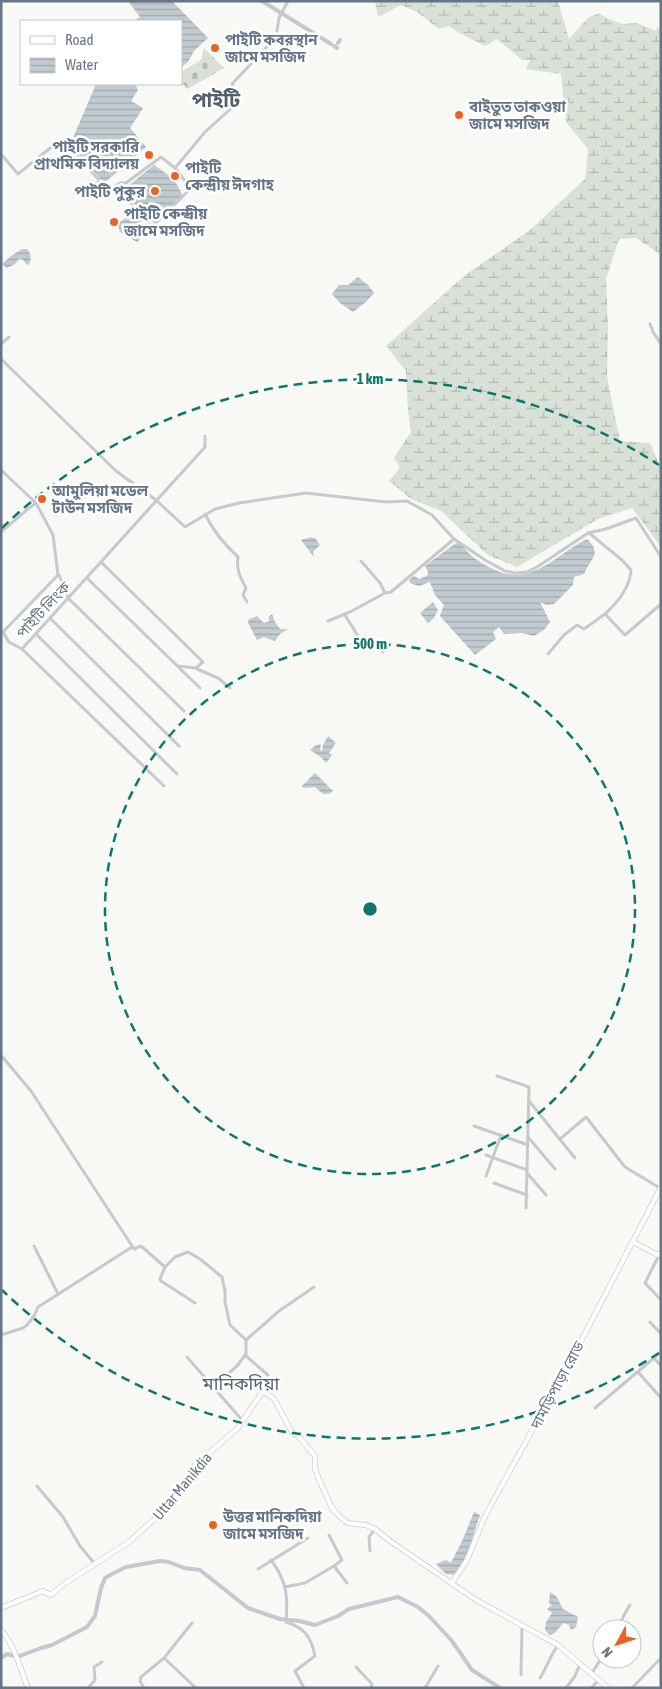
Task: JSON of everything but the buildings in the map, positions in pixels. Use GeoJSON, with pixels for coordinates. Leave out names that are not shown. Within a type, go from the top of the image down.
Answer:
{"type":"FeatureCollection","features":[{"type":"Feature","properties":{"kind":"main road","name":"দামড়িপাড়া রোড"},"geometry":{"type":"LineString","coordinates":[[452,1583],[467,1560],[485,1516],[633,1242],[660,1188]]}},
{"type":"Feature","properties":{"kind":"main road"},"geometry":{"type":"LineString","coordinates":[[633,1242],[660,1253]]}},
{"type":"Feature","properties":{"kind":"main road"},"geometry":{"type":"LineString","coordinates":[[263,1391],[274,1399],[292,1432],[299,1437],[315,1456],[315,1469],[332,1508],[339,1516],[348,1522],[375,1528],[390,1541],[476,1600],[558,1645],[608,1688]]}},
{"type":"Feature","properties":{"kind":"main road","name":"Uttar Manikdia"},"geometry":{"type":"LineString","coordinates":[[1,1608],[43,1591],[50,1595],[52,1594],[64,1584],[129,1542],[160,1514],[188,1481],[195,1465],[233,1432],[263,1391]]}},
{"type":"Feature","properties":{"kind":"main road"},"geometry":{"type":"LineString","coordinates":[[1,1630],[8,1637],[28,1688]]}},
{"type":"Feature","properties":{"kind":"street"},"geometry":{"type":"LineString","coordinates":[[174,168],[205,132],[236,104],[237,100],[232,83],[276,37],[279,18],[288,1]]}},
{"type":"Feature","properties":{"kind":"street"},"geometry":{"type":"LineString","coordinates":[[1,154],[18,174],[59,141],[75,154],[108,191],[120,183],[126,183],[161,157],[174,168],[189,186],[188,191],[152,227],[132,205],[126,183]]}},
{"type":"Feature","properties":{"kind":"street"},"geometry":{"type":"LineString","coordinates":[[86,189],[100,181]]}},
{"type":"Feature","properties":{"kind":"street"},"geometry":{"type":"LineString","coordinates":[[650,324],[661,344]]}},
{"type":"Feature","properties":{"kind":"street"},"geometry":{"type":"LineString","coordinates":[[1,344],[9,337]]}},
{"type":"Feature","properties":{"kind":"street"},"geometry":{"type":"LineString","coordinates":[[1,359],[116,471],[156,500],[185,527],[215,509],[239,503],[306,493],[386,502],[407,501],[432,515],[454,539],[498,568],[516,573],[528,572],[589,533],[636,518],[661,557]]}},
{"type":"Feature","properties":{"kind":"street","name":"পাইটি লিংক"},"geometry":{"type":"LineString","coordinates":[[164,786],[22,648],[102,563],[205,447],[206,436]]}},
{"type":"Feature","properties":{"kind":"street"},"geometry":{"type":"LineString","coordinates":[[1,470],[36,503],[53,535],[58,575],[69,599],[184,712]]}},
{"type":"Feature","properties":{"kind":"street"},"geometry":{"type":"LineString","coordinates":[[1,532],[36,503]]}},
{"type":"Feature","properties":{"kind":"street"},"geometry":{"type":"LineString","coordinates":[[205,514],[212,528],[238,557],[237,565],[246,588],[244,595],[247,602]]}},
{"type":"Feature","properties":{"kind":"street"},"geometry":{"type":"LineString","coordinates":[[548,654],[564,635],[577,625],[584,629],[605,614],[631,580],[631,570],[622,560],[589,533]]}},
{"type":"Feature","properties":{"kind":"street"},"geometry":{"type":"LineString","coordinates":[[328,621],[345,615],[385,593],[391,592],[454,539]]}},
{"type":"Feature","properties":{"kind":"street"},"geometry":{"type":"LineString","coordinates":[[361,561],[380,583],[385,593]]}},
{"type":"Feature","properties":{"kind":"street"},"geometry":{"type":"LineString","coordinates":[[102,563],[203,662],[196,668]]}},
{"type":"Feature","properties":{"kind":"street"},"geometry":{"type":"LineString","coordinates":[[22,648],[9,642],[3,632],[58,575]]}},
{"type":"Feature","properties":{"kind":"street"},"geometry":{"type":"LineString","coordinates":[[87,578],[200,688]]}},
{"type":"Feature","properties":{"kind":"street"},"geometry":{"type":"LineString","coordinates":[[605,614],[625,635],[661,604]]}},
{"type":"Feature","properties":{"kind":"street"},"geometry":{"type":"LineString","coordinates":[[345,615],[361,641],[363,642],[371,637],[383,652]]}},
{"type":"Feature","properties":{"kind":"street"},"geometry":{"type":"LineString","coordinates":[[50,618],[179,746]]}},
{"type":"Feature","properties":{"kind":"street"},"geometry":{"type":"LineString","coordinates":[[36,634],[177,774]]}},
{"type":"Feature","properties":{"kind":"street"},"geometry":{"type":"LineString","coordinates":[[178,666],[196,668],[218,678],[230,688]]}},
{"type":"Feature","properties":{"kind":"street"},"geometry":{"type":"LineString","coordinates":[[1,1055],[31,1091],[132,1247]]}},
{"type":"Feature","properties":{"kind":"street"},"geometry":{"type":"LineString","coordinates":[[497,1076],[529,1087],[526,1208]]}},
{"type":"Feature","properties":{"kind":"street"},"geometry":{"type":"LineString","coordinates":[[528,1101],[575,1158]]}},
{"type":"Feature","properties":{"kind":"street"},"geometry":{"type":"LineString","coordinates":[[560,1139],[586,1117],[625,1167],[660,1188]]}},
{"type":"Feature","properties":{"kind":"street"},"geometry":{"type":"LineString","coordinates":[[474,1126],[528,1145]]}},
{"type":"Feature","properties":{"kind":"street"},"geometry":{"type":"LineString","coordinates":[[486,1176],[501,1135]]}},
{"type":"Feature","properties":{"kind":"street"},"geometry":{"type":"LineString","coordinates":[[528,1137],[555,1169]]}},
{"type":"Feature","properties":{"kind":"street"},"geometry":{"type":"LineString","coordinates":[[486,1155],[527,1171],[546,1195]]}},
{"type":"Feature","properties":{"kind":"street"},"geometry":{"type":"LineString","coordinates":[[494,1183],[527,1195]]}},
{"type":"Feature","properties":{"kind":"street"},"geometry":{"type":"LineString","coordinates":[[34,1246],[58,1294]]}},
{"type":"Feature","properties":{"kind":"street"},"geometry":{"type":"LineString","coordinates":[[1,1335],[23,1328],[31,1321],[38,1308],[132,1247],[134,1249],[140,1246],[165,1267]]}},
{"type":"Feature","properties":{"kind":"street"},"geometry":{"type":"LineString","coordinates":[[195,1303],[160,1279],[165,1267],[175,1257],[188,1252],[222,1277],[230,1325],[246,1340],[246,1354],[237,1366],[213,1386]]}},
{"type":"Feature","properties":{"kind":"street"},"geometry":{"type":"LineString","coordinates":[[660,1253],[645,1283],[661,1300]]}},
{"type":"Feature","properties":{"kind":"street"},"geometry":{"type":"LineString","coordinates":[[246,1340],[279,1311],[314,1287]]}},
{"type":"Feature","properties":{"kind":"street"},"geometry":{"type":"LineString","coordinates":[[650,1322],[661,1334]]}},
{"type":"Feature","properties":{"kind":"street"},"geometry":{"type":"LineString","coordinates":[[595,1408],[661,1352]]}},
{"type":"Feature","properties":{"kind":"street"},"geometry":{"type":"LineString","coordinates":[[246,1354],[254,1364],[267,1373],[263,1391]]}},
{"type":"Feature","properties":{"kind":"street"},"geometry":{"type":"LineString","coordinates":[[187,1356],[242,1420]]}},
{"type":"Feature","properties":{"kind":"street"},"geometry":{"type":"LineString","coordinates":[[654,1358],[661,1366]]}},
{"type":"Feature","properties":{"kind":"street"},"geometry":{"type":"LineString","coordinates":[[638,1372],[661,1398]]}},
{"type":"Feature","properties":{"kind":"street"},"geometry":{"type":"LineString","coordinates":[[37,1486],[63,1517],[80,1546],[95,1564]]}},
{"type":"Feature","properties":{"kind":"street"},"geometry":{"type":"LineString","coordinates":[[370,1551],[369,1537],[375,1528]]}},
{"type":"Feature","properties":{"kind":"street"},"geometry":{"type":"LineString","coordinates":[[286,1587],[305,1583],[342,1560],[328,1535]]}},
{"type":"Feature","properties":{"kind":"street"},"geometry":{"type":"LineString","coordinates":[[258,1569],[308,1538]]}},
{"type":"Feature","properties":{"kind":"street"},"geometry":{"type":"LineString","coordinates":[[271,1560],[286,1587],[288,1600],[286,1622],[308,1634],[313,1648],[315,1656],[294,1671],[304,1688]]}},
{"type":"Feature","properties":{"kind":"street"},"geometry":{"type":"LineString","coordinates":[[334,1566],[347,1583]]}},
{"type":"Feature","properties":{"kind":"street"},"geometry":{"type":"LineString","coordinates":[[622,1619],[630,1605]]}},
{"type":"Feature","properties":{"kind":"street"},"geometry":{"type":"LineString","coordinates":[[144,1688],[139,1679],[164,1658],[192,1623]]}},
{"type":"Feature","properties":{"kind":"street"},"geometry":{"type":"LineString","coordinates":[[521,1675],[522,1626]]}},
{"type":"Feature","properties":{"kind":"street"},"geometry":{"type":"LineString","coordinates":[[540,1678],[558,1645]]}},
{"type":"Feature","properties":{"kind":"street"},"geometry":{"type":"LineString","coordinates":[[164,1658],[196,1688]]}},
{"type":"Feature","properties":{"kind":"street"},"geometry":{"type":"LineString","coordinates":[[632,1688],[661,1658]]}},
{"type":"Feature","properties":{"kind":"street"},"geometry":{"type":"LineString","coordinates":[[88,1688],[95,1680],[94,1667],[102,1662]]}},
{"type":"Feature","properties":{"kind":"street"},"geometry":{"type":"LineString","coordinates":[[566,1688],[581,1664]]}},
{"type":"Feature","properties":{"kind":"street"},"geometry":{"type":"LineString","coordinates":[[356,1666],[372,1684],[371,1688]]}},
{"type":"Feature","properties":{"kind":"street"},"geometry":{"type":"LineString","coordinates":[[425,1688],[438,1666]]}},
{"type":"Feature","properties":{"kind":"street"},"geometry":{"type":"LineString","coordinates":[[592,1673],[594,1669]]}},
{"type":"Feature","properties":{"kind":"street"},"geometry":{"type":"LineString","coordinates":[[591,1688],[599,1680]]}},
{"type":"Feature","properties":{"kind":"green space"},"geometry":{"type":"Polygon","coordinates":[[[375,1],[558,1],[569,39],[588,18],[599,13],[608,19],[623,24],[637,23],[656,31],[657,27],[661,30],[661,255],[636,238],[619,239],[606,279],[608,326],[607,377],[620,441],[650,443],[659,464],[661,463],[661,547],[632,508],[598,519],[517,567],[488,555],[441,511],[411,499],[389,481],[400,468],[394,458],[411,432],[406,371],[386,346],[464,276],[530,230],[585,179],[588,149],[566,122],[561,74],[526,69],[530,60],[522,60],[497,39],[485,46],[449,26],[439,29],[417,12],[401,5],[378,17],[375,1]]]}},
{"type":"Feature","properties":{"kind":"green space"},"geometry":{"type":"Polygon","coordinates":[[[204,48],[224,68],[188,89],[182,83],[182,71],[201,60],[204,48]]]}},
{"type":"Feature","properties":{"kind":"water"},"geometry":{"type":"Polygon","coordinates":[[[128,1],[172,1],[208,38],[194,51],[188,62],[182,66],[182,20],[136,20],[140,17],[128,1]]]}},
{"type":"Feature","properties":{"kind":"water"},"geometry":{"type":"Polygon","coordinates":[[[96,85],[136,85],[138,90],[131,101],[143,108],[130,128],[146,147],[104,183],[70,145],[96,85]]]}},
{"type":"Feature","properties":{"kind":"water","name":"পাইটি পুকুর"},"geometry":{"type":"Polygon","coordinates":[[[154,165],[174,181],[182,195],[154,223],[134,203],[128,186],[154,165]]]}},
{"type":"Feature","properties":{"kind":"water"},"geometry":{"type":"Polygon","coordinates":[[[139,213],[144,217],[134,231],[144,235],[137,242],[120,232],[118,224],[128,216],[131,220],[139,213]]]}},
{"type":"Feature","properties":{"kind":"water"},"geometry":{"type":"Polygon","coordinates":[[[22,249],[27,249],[29,252],[31,258],[29,264],[27,265],[23,260],[19,259],[15,264],[7,268],[2,264],[11,256],[22,249]]]}},
{"type":"Feature","properties":{"kind":"water"},"geometry":{"type":"Polygon","coordinates":[[[358,277],[374,293],[353,312],[340,303],[332,294],[339,285],[348,285],[358,277]]]}},
{"type":"Feature","properties":{"kind":"water"},"geometry":{"type":"Polygon","coordinates":[[[311,537],[316,539],[320,545],[313,552],[314,557],[301,540],[311,537]]]}},
{"type":"Feature","properties":{"kind":"water"},"geometry":{"type":"Polygon","coordinates":[[[587,539],[592,544],[595,553],[584,574],[574,577],[573,585],[554,604],[547,605],[540,602],[550,622],[544,630],[534,636],[522,633],[504,634],[499,627],[493,632],[496,639],[475,655],[440,616],[444,605],[435,595],[430,582],[419,586],[410,583],[409,580],[414,576],[419,579],[427,576],[428,572],[425,566],[456,543],[462,544],[470,555],[489,567],[504,573],[517,575],[541,568],[587,539]]]}},
{"type":"Feature","properties":{"kind":"water"},"geometry":{"type":"Polygon","coordinates":[[[433,602],[438,610],[434,618],[428,623],[420,613],[433,602]]]}},
{"type":"Feature","properties":{"kind":"water"},"geometry":{"type":"Polygon","coordinates":[[[272,614],[280,629],[288,629],[280,634],[275,641],[264,637],[257,640],[248,623],[249,619],[257,616],[264,623],[270,621],[268,618],[272,614]]]}},
{"type":"Feature","properties":{"kind":"water"},"geometry":{"type":"Polygon","coordinates":[[[328,736],[336,743],[329,753],[332,755],[326,763],[321,757],[310,750],[316,745],[321,744],[320,750],[322,751],[328,736]]]}},
{"type":"Feature","properties":{"kind":"water"},"geometry":{"type":"Polygon","coordinates":[[[315,773],[333,791],[329,794],[323,794],[315,787],[301,787],[315,773]]]}},
{"type":"Feature","properties":{"kind":"water"},"geometry":{"type":"Polygon","coordinates":[[[474,1512],[480,1515],[463,1563],[453,1575],[446,1574],[436,1564],[446,1560],[451,1563],[474,1512]]]}},
{"type":"Feature","properties":{"kind":"water"},"geometry":{"type":"Polygon","coordinates":[[[550,1592],[557,1597],[563,1609],[578,1617],[576,1627],[571,1630],[569,1625],[563,1623],[555,1633],[550,1635],[545,1630],[546,1622],[552,1613],[547,1609],[552,1605],[549,1603],[550,1592]]]}},
{"type":"Feature","properties":{"kind":"waterway"},"geometry":{"type":"LineString","coordinates":[[262,1],[331,44]]}},
{"type":"Feature","properties":{"kind":"waterway"},"geometry":{"type":"LineString","coordinates":[[1,1658],[7,1654],[17,1657],[52,1645],[87,1627],[95,1616],[105,1578],[126,1567],[160,1561],[169,1562],[184,1568],[200,1570],[248,1608],[280,1619],[315,1625],[338,1616],[349,1609],[398,1597],[418,1607],[429,1616],[452,1641],[472,1670],[500,1688]]}},
{"type":"Feature","properties":{"kind":"place","name":"পাইটি কবরস্থান জামে মসজিদ"},"geometry":{"type":"Point","coordinates":[215,48]}},
{"type":"Feature","properties":{"kind":"place","name":"বাইতুত তাকওয়া জামে মসজিদ"},"geometry":{"type":"Point","coordinates":[459,115]}},
{"type":"Feature","properties":{"kind":"place","name":"পাইটি সরকারি প্রাথমিক বিদ্যালয়"},"geometry":{"type":"Point","coordinates":[149,155]}},
{"type":"Feature","properties":{"kind":"place","name":"পাইটি কেন্দ্রীয় ঈদগাহ"},"geometry":{"type":"Point","coordinates":[175,176]}},
{"type":"Feature","properties":{"kind":"place","name":"পাইটি পুকুর"},"geometry":{"type":"Point","coordinates":[155,191]}},
{"type":"Feature","properties":{"kind":"place","name":"পাইটি কেন্দ্রীয় জামে মসজিদ"},"geometry":{"type":"Point","coordinates":[114,222]}},
{"type":"Feature","properties":{"kind":"place","name":"আমুলিয়া মডেল টাউন মসজিদ"},"geometry":{"type":"Point","coordinates":[42,499]}},
{"type":"Feature","properties":{"kind":"place","name":"উত্তর মানিকদিয়া জামে মসজিদ"},"geometry":{"type":"Point","coordinates":[213,1525]}},
{"type":"Feature","properties":{"kind":"district","name":"পাইটি"},"geometry":{"type":"Point","coordinates":[216,99]}},
{"type":"Feature","properties":{"kind":"district","name":"মানিকদিয়া"},"geometry":{"type":"Point","coordinates":[241,1383]}}]}
